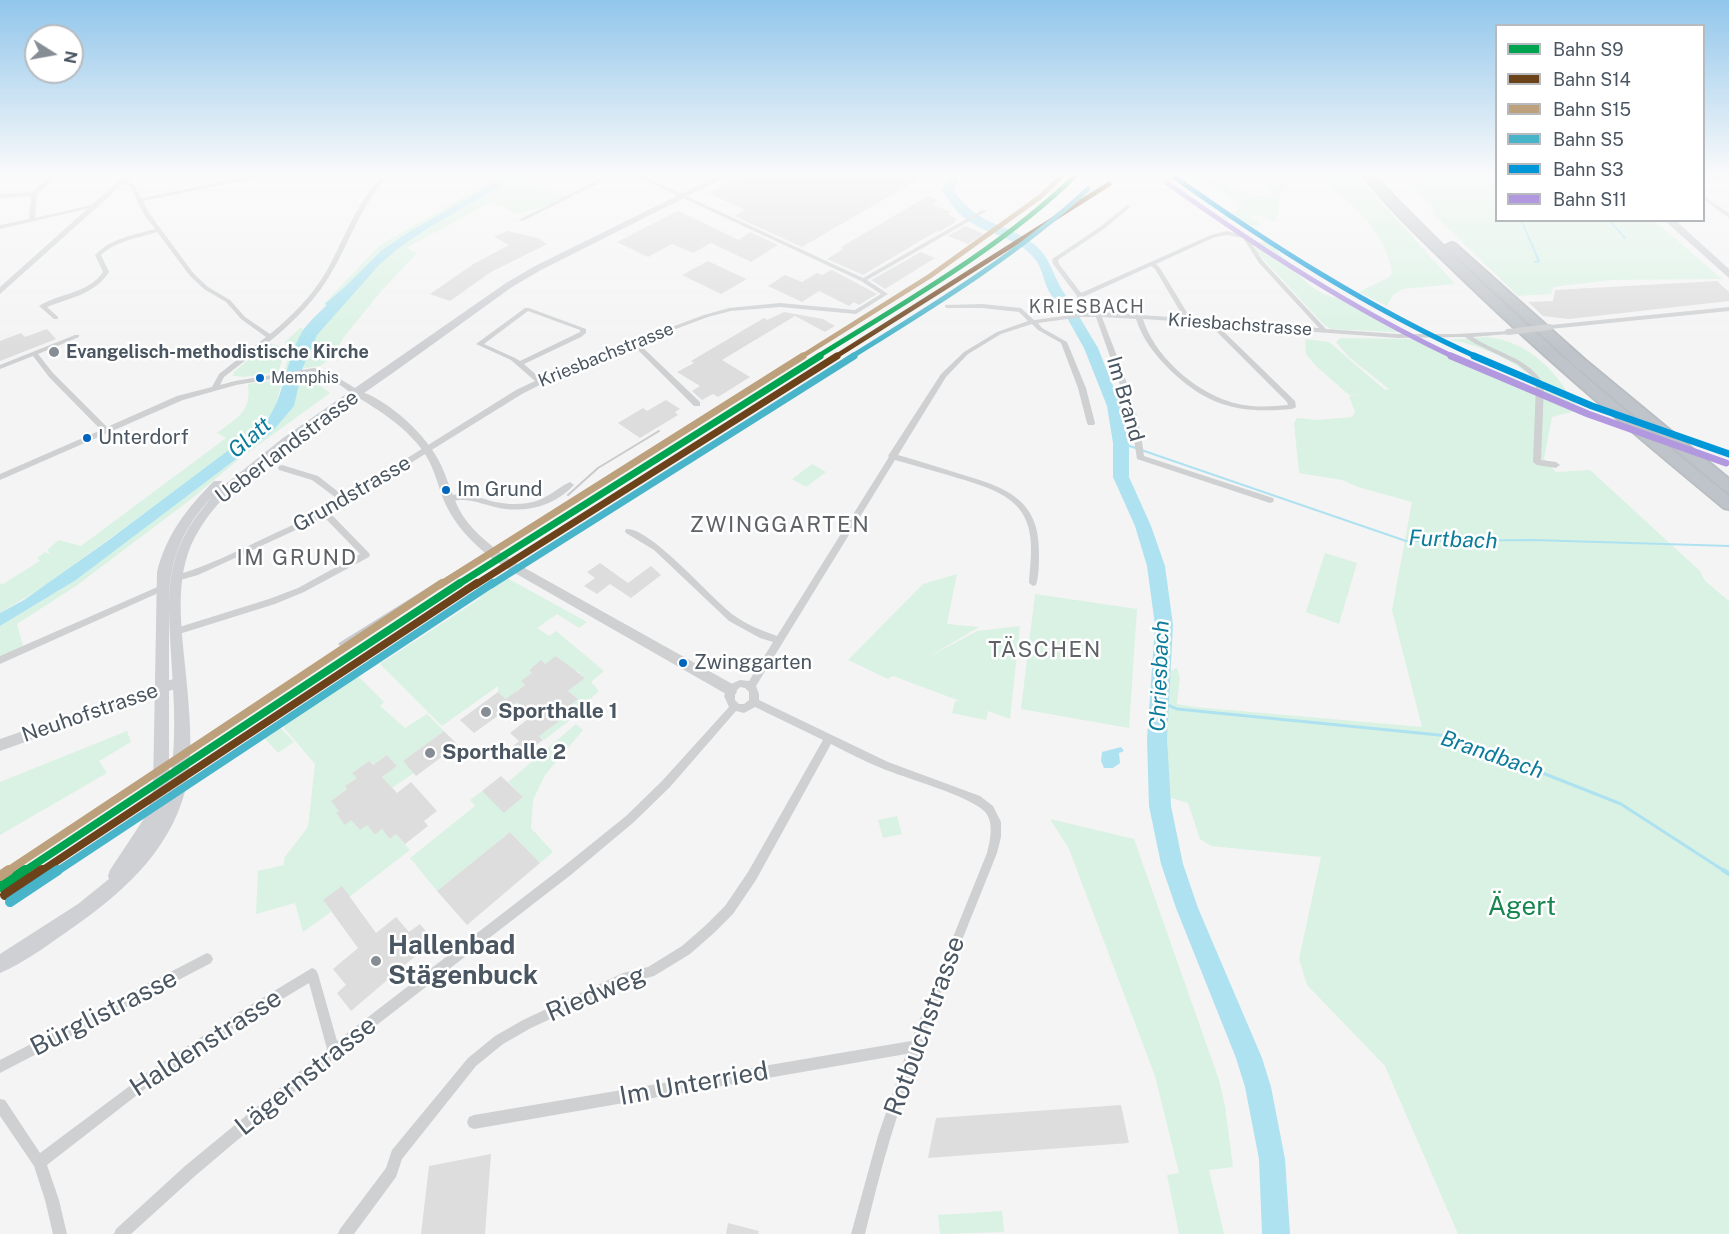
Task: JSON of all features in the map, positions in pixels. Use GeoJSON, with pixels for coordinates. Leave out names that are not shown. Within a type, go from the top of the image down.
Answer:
{"type":"FeatureCollection","features":[{"type":"Feature","properties":{"kind":"highway"},"geometry":{"type":"LineString","coordinates":[[1423,234],[1528,333],[1616,411],[1729,504]]}},
{"type":"Feature","properties":{"kind":"highway"},"geometry":{"type":"LineString","coordinates":[[1439,234],[1553,339],[1729,487]]}},
{"type":"Feature","properties":{"kind":"main road","name":"Ueberlandstrasse"},"geometry":{"type":"LineString","coordinates":[[107,890],[142,838],[158,803],[161,790],[163,687],[158,590],[166,558],[175,536],[202,499],[240,466],[509,285],[605,234]]}},
{"type":"Feature","properties":{"kind":"main road"},"geometry":{"type":"LineString","coordinates":[[1684,234],[1729,275]]}},
{"type":"Feature","properties":{"kind":"main road","name":"Ueberlandstrasse"},"geometry":{"type":"LineString","coordinates":[[0,964],[81,911],[141,861],[156,841],[170,816],[180,778],[183,734],[176,631],[177,578],[180,558],[189,536],[214,501],[353,391]]}},
{"type":"Feature","properties":{"kind":"street"},"geometry":{"type":"LineString","coordinates":[[0,291],[65,234]]}},
{"type":"Feature","properties":{"kind":"street"},"geometry":{"type":"LineString","coordinates":[[56,318],[42,306],[102,280],[106,272],[98,255],[103,249],[111,244],[147,234]]}},
{"type":"Feature","properties":{"kind":"street"},"geometry":{"type":"LineString","coordinates":[[162,234],[192,275],[228,301],[249,322],[270,337]]}},
{"type":"Feature","properties":{"kind":"street"},"geometry":{"type":"LineString","coordinates":[[215,388],[221,376],[270,337],[317,290],[348,234]]}},
{"type":"Feature","properties":{"kind":"street"},"geometry":{"type":"LineString","coordinates":[[760,234],[862,280],[943,234]]}},
{"type":"Feature","properties":{"kind":"street"},"geometry":{"type":"LineString","coordinates":[[1080,315],[1080,296],[1056,264],[1055,259],[1094,234]]}},
{"type":"Feature","properties":{"kind":"street"},"geometry":{"type":"LineString","coordinates":[[1080,296],[1213,236],[1224,234]]}},
{"type":"Feature","properties":{"kind":"street"},"geometry":{"type":"LineString","coordinates":[[1230,234],[1243,236],[1261,262],[1324,330]]}},
{"type":"Feature","properties":{"kind":"street"},"geometry":{"type":"LineString","coordinates":[[1152,264],[1158,268],[1190,322]]}},
{"type":"Feature","properties":{"kind":"street","name":"Kriesbachstrasse"},"geometry":{"type":"LineString","coordinates":[[427,450],[539,381],[706,316],[731,309],[768,305],[850,313],[861,311],[885,294],[862,280]]}},
{"type":"Feature","properties":{"kind":"street"},"geometry":{"type":"LineString","coordinates":[[947,306],[1021,310],[1032,322],[1061,340],[1066,346],[1082,388],[1091,423]]}},
{"type":"Feature","properties":{"kind":"street"},"geometry":{"type":"LineString","coordinates":[[519,364],[579,336],[583,333],[583,329],[527,309],[479,344],[505,355],[539,381]]}},
{"type":"Feature","properties":{"kind":"street","name":"Kriesbachstrasse"},"geometry":{"type":"LineString","coordinates":[[750,686],[943,376],[958,359],[999,333],[1032,322],[1060,317],[1098,315],[1398,336],[1468,336],[1729,309]]}},
{"type":"Feature","properties":{"kind":"street","name":"Im Brand"},"geometry":{"type":"LineString","coordinates":[[1098,315],[1130,400],[1140,457],[1270,500]]}},
{"type":"Feature","properties":{"kind":"street"},"geometry":{"type":"LineString","coordinates":[[1138,318],[1151,344],[1162,358],[1183,380],[1205,396],[1240,408],[1292,407],[1291,401],[1216,328],[1215,323]]}},
{"type":"Feature","properties":{"kind":"street"},"geometry":{"type":"LineString","coordinates":[[0,367],[77,336]]}},
{"type":"Feature","properties":{"kind":"street"},"geometry":{"type":"LineString","coordinates":[[1468,336],[1481,346],[1525,366],[1535,375],[1539,385],[1537,462],[1556,465]]}},
{"type":"Feature","properties":{"kind":"street"},"geometry":{"type":"LineString","coordinates":[[634,343],[697,404]]}},
{"type":"Feature","properties":{"kind":"street"},"geometry":{"type":"LineString","coordinates":[[34,353],[51,375],[105,430]]}},
{"type":"Feature","properties":{"kind":"street"},"geometry":{"type":"LineString","coordinates":[[0,477],[157,407],[215,388],[306,371],[324,372],[377,404],[404,425],[434,461],[454,511],[471,535],[496,557],[731,690]]}},
{"type":"Feature","properties":{"kind":"street","name":"Grundstrasse"},"geometry":{"type":"LineString","coordinates":[[177,578],[195,573],[281,536],[346,501],[427,450]]}},
{"type":"Feature","properties":{"kind":"street"},"geometry":{"type":"LineString","coordinates":[[892,456],[989,484],[1018,501],[1030,514],[1035,529],[1033,583]]}},
{"type":"Feature","properties":{"kind":"street"},"geometry":{"type":"LineString","coordinates":[[282,468],[315,478],[346,501]]}},
{"type":"Feature","properties":{"kind":"street"},"geometry":{"type":"LineString","coordinates":[[449,499],[467,495],[494,505],[525,508],[570,485]]}},
{"type":"Feature","properties":{"kind":"street"},"geometry":{"type":"LineString","coordinates":[[176,631],[272,602],[301,590],[366,555],[325,513]]}},
{"type":"Feature","properties":{"kind":"street"},"geometry":{"type":"LineString","coordinates":[[628,531],[657,548],[732,619],[763,635],[779,640]]}},
{"type":"Feature","properties":{"kind":"street"},"geometry":{"type":"LineString","coordinates":[[0,660],[158,590]]}},
{"type":"Feature","properties":{"kind":"street","name":"Neuhofstrasse"},"geometry":{"type":"LineString","coordinates":[[0,745],[179,681]]}},
{"type":"Feature","properties":{"kind":"street"},"geometry":{"type":"LineString","coordinates":[[740,685],[750,686],[756,693],[754,702],[747,706],[735,706],[729,699],[731,690],[740,685]]}},
{"type":"Feature","properties":{"kind":"street"},"geometry":{"type":"LineString","coordinates":[[754,702],[828,740]]}},
{"type":"Feature","properties":{"kind":"street","name":"Lägernstrasse"},"geometry":{"type":"LineString","coordinates":[[121,1234],[190,1171],[334,1051],[611,835],[666,784],[735,706]]}},
{"type":"Feature","properties":{"kind":"street","name":"Rotbuchstrasse"},"geometry":{"type":"LineString","coordinates":[[828,740],[884,765],[976,799],[988,807],[996,820],[996,840],[992,853],[913,1047],[890,1118],[858,1234]]}},
{"type":"Feature","properties":{"kind":"street","name":"Riedweg"},"geometry":{"type":"LineString","coordinates":[[345,1234],[391,1172],[397,1155],[472,1062],[499,1040],[526,1024],[627,977],[650,972],[686,950],[729,910],[752,876],[828,740]]}},
{"type":"Feature","properties":{"kind":"street","name":"Bürglistrasse"},"geometry":{"type":"LineString","coordinates":[[0,1067],[207,959]]}},
{"type":"Feature","properties":{"kind":"street","name":"Haldenstrasse"},"geometry":{"type":"LineString","coordinates":[[39,1162],[155,1074],[312,974],[334,1051]]}},
{"type":"Feature","properties":{"kind":"street","name":"Im Unterried"},"geometry":{"type":"LineString","coordinates":[[474,1122],[913,1047]]}},
{"type":"Feature","properties":{"kind":"street"},"geometry":{"type":"LineString","coordinates":[[0,1105],[39,1162],[52,1200],[60,1234]]}},
{"type":"Feature","properties":{"kind":"green space"},"geometry":{"type":"Polygon","coordinates":[[[400,234],[433,234],[406,248],[417,253],[383,289],[343,338],[333,357],[320,366],[284,371],[292,349],[289,344],[284,343],[300,328],[304,329],[326,305],[324,304],[380,245],[400,234]]]}},
{"type":"Feature","properties":{"kind":"green space"},"geometry":{"type":"Polygon","coordinates":[[[1376,234],[1409,234],[1455,284],[1403,289],[1393,295],[1387,306],[1359,292],[1389,277],[1392,273],[1389,258],[1376,234]]]}},
{"type":"Feature","properties":{"kind":"green space"},"geometry":{"type":"Polygon","coordinates":[[[1453,234],[1670,234],[1722,279],[1611,280],[1553,287],[1551,294],[1518,296],[1453,234]]]}},
{"type":"Feature","properties":{"kind":"green space"},"geometry":{"type":"Polygon","coordinates":[[[1268,240],[1313,288],[1336,298],[1348,298],[1379,320],[1411,333],[1331,329],[1324,325],[1256,251],[1256,243],[1268,240]]]}},
{"type":"Feature","properties":{"kind":"green space","name":"Ägert"},"geometry":{"type":"Polygon","coordinates":[[[1486,337],[1516,345],[1541,361],[1562,384],[1579,410],[1552,417],[1544,459],[1556,472],[1590,470],[1700,571],[1705,581],[1729,601],[1729,1234],[1458,1234],[1385,1066],[1307,985],[1299,959],[1321,857],[1211,846],[1200,839],[1188,803],[1168,797],[1163,730],[1169,671],[1177,668],[1180,678],[1177,704],[1422,727],[1392,610],[1412,502],[1358,487],[1342,480],[1299,473],[1294,423],[1297,418],[1317,420],[1352,417],[1355,412],[1349,396],[1362,394],[1349,395],[1316,366],[1306,354],[1305,339],[1329,342],[1385,390],[1389,389],[1349,357],[1336,342],[1340,338],[1425,339],[1423,342],[1494,376],[1501,376],[1534,390],[1534,379],[1506,359],[1470,344],[1448,340],[1486,337]]]}},
{"type":"Feature","properties":{"kind":"green space"},"geometry":{"type":"Polygon","coordinates":[[[268,343],[287,348],[278,372],[244,377],[233,376],[234,372],[268,343]]]}},
{"type":"Feature","properties":{"kind":"green space"},"geometry":{"type":"Polygon","coordinates":[[[307,376],[330,393],[239,459],[190,500],[76,586],[17,624],[23,646],[0,656],[0,626],[76,580],[272,432],[293,406],[301,378],[307,376]]]}},
{"type":"Feature","properties":{"kind":"green space"},"geometry":{"type":"Polygon","coordinates":[[[283,379],[274,410],[258,430],[46,585],[0,613],[0,583],[3,584],[40,561],[37,558],[45,552],[51,555],[47,550],[59,540],[81,546],[226,438],[217,433],[242,413],[248,401],[248,384],[283,379]]]}},
{"type":"Feature","properties":{"kind":"green space"},"geometry":{"type":"Polygon","coordinates":[[[812,464],[826,472],[806,487],[792,479],[812,464]]]}},
{"type":"Feature","properties":{"kind":"green space"},"geometry":{"type":"Polygon","coordinates":[[[1325,553],[1357,563],[1339,624],[1306,612],[1325,553]]]}},
{"type":"Feature","properties":{"kind":"green space"},"geometry":{"type":"Polygon","coordinates":[[[957,574],[947,624],[979,627],[925,659],[977,631],[1020,626],[1010,719],[988,711],[986,720],[952,713],[955,701],[960,701],[893,676],[888,679],[848,660],[923,584],[957,574]]]}},
{"type":"Feature","properties":{"kind":"green space"},"geometry":{"type":"Polygon","coordinates":[[[507,578],[587,622],[579,628],[557,614],[537,628],[549,636],[556,631],[604,671],[591,682],[599,691],[586,703],[588,706],[544,740],[536,733],[563,718],[559,714],[578,699],[568,691],[585,678],[576,670],[563,679],[565,664],[557,656],[545,664],[541,661],[529,669],[532,673],[521,681],[525,685],[516,691],[522,702],[515,706],[498,692],[498,686],[442,726],[380,664],[481,598],[474,592],[507,578]]]}},
{"type":"Feature","properties":{"kind":"green space"},"geometry":{"type":"Polygon","coordinates":[[[1035,594],[1137,609],[1129,728],[1021,709],[1035,594]]]}},
{"type":"Feature","properties":{"kind":"green space"},"geometry":{"type":"Polygon","coordinates":[[[358,676],[384,702],[380,706],[405,728],[427,714],[444,731],[403,761],[414,773],[392,788],[382,777],[397,766],[387,755],[373,765],[369,761],[353,772],[357,778],[345,786],[347,789],[331,801],[339,811],[336,814],[345,824],[351,820],[360,830],[367,825],[375,835],[382,829],[390,839],[396,834],[410,850],[349,897],[323,900],[331,912],[303,932],[295,903],[256,914],[258,871],[284,865],[284,858],[308,827],[315,764],[279,722],[313,700],[317,704],[358,676]]]}},
{"type":"Feature","properties":{"kind":"green space"},"geometry":{"type":"Polygon","coordinates":[[[276,723],[294,742],[278,753],[260,733],[276,723]]]}},
{"type":"Feature","properties":{"kind":"green space"},"geometry":{"type":"Polygon","coordinates":[[[576,724],[583,730],[545,775],[533,800],[531,828],[553,852],[540,863],[510,832],[437,891],[410,858],[475,806],[470,800],[482,791],[505,812],[523,797],[508,782],[576,724]]]}},
{"type":"Feature","properties":{"kind":"green space"},"geometry":{"type":"Polygon","coordinates":[[[127,731],[131,742],[99,761],[107,773],[0,835],[0,782],[127,731]]]}},
{"type":"Feature","properties":{"kind":"green space"},"geometry":{"type":"Polygon","coordinates":[[[897,816],[902,834],[883,838],[878,820],[897,816]]]}},
{"type":"Feature","properties":{"kind":"green space"},"geometry":{"type":"Polygon","coordinates":[[[1050,819],[1134,839],[1219,1080],[1225,1106],[1233,1167],[1209,1170],[1224,1234],[1179,1234],[1167,1175],[1179,1173],[1155,1076],[1069,849],[1050,819]]]}},
{"type":"Feature","properties":{"kind":"green space"},"geometry":{"type":"Polygon","coordinates":[[[1002,1211],[1004,1232],[940,1234],[938,1215],[1002,1211]]]}},
{"type":"Feature","properties":{"kind":"water","name":"Glatt"},"geometry":{"type":"Polygon","coordinates":[[[420,234],[379,265],[317,335],[303,367],[294,406],[272,432],[76,580],[0,626],[0,613],[24,600],[106,542],[265,423],[277,402],[296,343],[304,328],[327,305],[325,304],[381,251],[404,235],[420,234]]]}},
{"type":"Feature","properties":{"kind":"water"},"geometry":{"type":"Polygon","coordinates":[[[1121,747],[1124,751],[1119,753],[1120,763],[1113,768],[1104,768],[1101,761],[1102,752],[1121,747]]]}},
{"type":"Feature","properties":{"kind":"building"},"geometry":{"type":"Polygon","coordinates":[[[501,234],[518,234],[538,238],[547,244],[491,272],[450,301],[430,294],[475,263],[509,245],[494,237],[501,234]]]}},
{"type":"Feature","properties":{"kind":"building"},"geometry":{"type":"Polygon","coordinates":[[[634,234],[726,234],[739,240],[748,234],[753,234],[778,245],[751,262],[711,243],[693,253],[672,244],[648,257],[617,242],[634,234]]]}},
{"type":"Feature","properties":{"kind":"building"},"geometry":{"type":"Polygon","coordinates":[[[773,234],[825,234],[802,247],[773,234]]]}},
{"type":"Feature","properties":{"kind":"building"},"geometry":{"type":"Polygon","coordinates":[[[864,234],[933,234],[863,275],[827,259],[843,249],[841,247],[864,234]]]}},
{"type":"Feature","properties":{"kind":"building"},"geometry":{"type":"Polygon","coordinates":[[[952,234],[984,234],[968,244],[948,236],[952,234]]]}},
{"type":"Feature","properties":{"kind":"building"},"geometry":{"type":"Polygon","coordinates":[[[921,252],[935,258],[885,289],[871,280],[921,252]]]}},
{"type":"Feature","properties":{"kind":"building"},"geometry":{"type":"Polygon","coordinates":[[[708,261],[747,279],[721,294],[682,275],[708,261]]]}},
{"type":"Feature","properties":{"kind":"building"},"geometry":{"type":"Polygon","coordinates":[[[832,270],[877,294],[859,305],[854,302],[849,306],[819,291],[802,302],[768,286],[785,275],[802,282],[817,273],[822,275],[832,270]]]}},
{"type":"Feature","properties":{"kind":"building"},"geometry":{"type":"Polygon","coordinates":[[[1717,281],[1729,292],[1729,301],[1569,319],[1543,316],[1528,302],[1553,301],[1555,290],[1717,281]]]}},
{"type":"Feature","properties":{"kind":"building"},"geometry":{"type":"Polygon","coordinates":[[[784,312],[823,319],[835,326],[825,332],[795,316],[722,360],[750,377],[718,397],[713,394],[702,400],[692,391],[700,386],[677,372],[694,363],[691,361],[764,318],[767,320],[784,312]]]}},
{"type":"Feature","properties":{"kind":"building"},"geometry":{"type":"Polygon","coordinates":[[[47,329],[56,339],[0,361],[0,341],[21,333],[25,337],[47,329]]]}},
{"type":"Feature","properties":{"kind":"building"},"geometry":{"type":"Polygon","coordinates":[[[666,400],[680,409],[675,412],[678,415],[640,438],[618,423],[643,408],[647,411],[666,400]]]}},
{"type":"Feature","properties":{"kind":"building"},"geometry":{"type":"Polygon","coordinates":[[[600,563],[628,583],[651,566],[661,575],[631,598],[610,584],[597,594],[584,586],[595,578],[587,572],[600,563]]]}},
{"type":"Feature","properties":{"kind":"building"},"geometry":{"type":"Polygon","coordinates":[[[556,656],[585,678],[568,691],[578,699],[559,714],[563,718],[539,736],[543,740],[522,756],[513,746],[519,741],[510,733],[532,716],[517,702],[474,733],[460,720],[498,692],[506,699],[525,685],[521,681],[532,673],[529,670],[541,660],[545,664],[556,656]]]}},
{"type":"Feature","properties":{"kind":"building","name":"Sporthalle 2"},"geometry":{"type":"Polygon","coordinates":[[[444,731],[458,745],[416,776],[403,761],[444,731]]]}},
{"type":"Feature","properties":{"kind":"building"},"geometry":{"type":"Polygon","coordinates":[[[387,755],[397,766],[382,777],[397,793],[411,782],[437,811],[424,821],[428,826],[405,844],[396,834],[390,839],[382,829],[375,835],[367,825],[360,830],[351,820],[345,825],[336,813],[339,811],[331,801],[347,789],[345,786],[357,778],[352,773],[369,761],[373,765],[387,755]]]}},
{"type":"Feature","properties":{"kind":"building"},"geometry":{"type":"Polygon","coordinates":[[[501,776],[523,797],[504,813],[482,791],[501,776]]]}},
{"type":"Feature","properties":{"kind":"building"},"geometry":{"type":"Polygon","coordinates":[[[510,832],[540,863],[467,925],[437,891],[510,832]]]}},
{"type":"Feature","properties":{"kind":"building","name":"Hallenbad Stägenbuck"},"geometry":{"type":"Polygon","coordinates":[[[342,886],[376,933],[396,917],[409,932],[420,924],[429,935],[416,946],[419,953],[351,1011],[337,993],[346,985],[333,969],[358,948],[323,900],[342,886]]]}},
{"type":"Feature","properties":{"kind":"building"},"geometry":{"type":"Polygon","coordinates":[[[1121,1105],[1129,1143],[928,1158],[936,1118],[1121,1105]]]}},
{"type":"Feature","properties":{"kind":"building"},"geometry":{"type":"Polygon","coordinates":[[[491,1154],[485,1234],[421,1234],[429,1166],[491,1154]]]}},
{"type":"Feature","properties":{"kind":"building"},"geometry":{"type":"Polygon","coordinates":[[[728,1223],[759,1231],[758,1234],[726,1234],[728,1223]]]}},
{"type":"Feature","properties":{"kind":"waterway","name":"Chriesbach"},"geometry":{"type":"LineString","coordinates":[[1004,234],[1030,247],[1043,261],[1057,295],[1062,298],[1091,348],[1114,406],[1121,443],[1121,477],[1143,526],[1156,566],[1162,598],[1164,625],[1157,739],[1160,806],[1172,864],[1187,908],[1249,1058],[1258,1087],[1272,1159],[1276,1234]]}},
{"type":"Feature","properties":{"kind":"waterway"},"geometry":{"type":"LineString","coordinates":[[1527,234],[1539,261],[1535,262]]}},
{"type":"Feature","properties":{"kind":"waterway"},"geometry":{"type":"LineString","coordinates":[[1621,234],[1625,238]]}},
{"type":"Feature","properties":{"kind":"waterway","name":"Furtbach"},"geometry":{"type":"LineString","coordinates":[[1121,443],[1406,541],[1533,540],[1729,546]]}},
{"type":"Feature","properties":{"kind":"waterway","name":"Brandbach"},"geometry":{"type":"LineString","coordinates":[[1159,701],[1177,709],[1449,736],[1621,804],[1726,872]]}},
{"type":"Feature","properties":{"kind":"railway"},"geometry":{"type":"LineString","coordinates":[[435,585],[840,332]]}},
{"type":"Feature","properties":{"kind":"railway"},"geometry":{"type":"LineString","coordinates":[[568,495],[598,468],[659,431]]}},
{"type":"Feature","properties":{"kind":"railway"},"geometry":{"type":"LineString","coordinates":[[340,644],[438,583]]}},
{"type":"Feature","properties":{"kind":"rail line","name":"S15"},"geometry":{"type":"LineString","coordinates":[[0,876],[450,578],[930,276],[989,234]]}},
{"type":"Feature","properties":{"kind":"rail line","name":"S9"},"geometry":{"type":"LineString","coordinates":[[0,887],[455,586],[935,283],[1004,234]]}},
{"type":"Feature","properties":{"kind":"rail line","name":"S14"},"geometry":{"type":"LineString","coordinates":[[5,895],[460,594],[1031,234]]}},
{"type":"Feature","properties":{"kind":"rail line","name":"S5"},"geometry":{"type":"LineString","coordinates":[[10,902],[465,601],[945,298],[1036,234]]}},
{"type":"Feature","properties":{"kind":"rail line","name":"S11"},"geometry":{"type":"LineString","coordinates":[[1239,234],[1365,312],[1452,356],[1588,414],[1726,463]]}},
{"type":"Feature","properties":{"kind":"rail line","name":"S3"},"geometry":{"type":"LineString","coordinates":[[1256,234],[1295,260],[1372,305],[1459,349],[1592,406],[1729,454]]}},
{"type":"Feature","properties":{"kind":"place","name":"Evangelisch-methodistische Kirche"},"geometry":{"type":"Point","coordinates":[54,352]}},
{"type":"Feature","properties":{"kind":"place","name":"Memphis"},"geometry":{"type":"Point","coordinates":[260,378]}},
{"type":"Feature","properties":{"kind":"place","name":"Unterdorf"},"geometry":{"type":"Point","coordinates":[87,438]}},
{"type":"Feature","properties":{"kind":"place","name":"Im Grund"},"geometry":{"type":"Point","coordinates":[446,490]}},
{"type":"Feature","properties":{"kind":"place","name":"Zwinggarten"},"geometry":{"type":"Point","coordinates":[683,663]}},
{"type":"Feature","properties":{"kind":"place","name":"Sporthalle 1"},"geometry":{"type":"Point","coordinates":[486,712]}},
{"type":"Feature","properties":{"kind":"place","name":"Sporthalle 2"},"geometry":{"type":"Point","coordinates":[430,753]}},
{"type":"Feature","properties":{"kind":"place","name":"Hallenbad Stägenbuck"},"geometry":{"type":"Point","coordinates":[376,961]}},
{"type":"Feature","properties":{"kind":"district","name":"KRIESBACH"},"geometry":{"type":"Point","coordinates":[1087,307]}},
{"type":"Feature","properties":{"kind":"district","name":"ZWINGGARTEN"},"geometry":{"type":"Point","coordinates":[780,525]}},
{"type":"Feature","properties":{"kind":"district","name":"IM GRUND"},"geometry":{"type":"Point","coordinates":[297,558]}},
{"type":"Feature","properties":{"kind":"district","name":"TÄSCHEN"},"geometry":{"type":"Point","coordinates":[1045,650]}}]}
